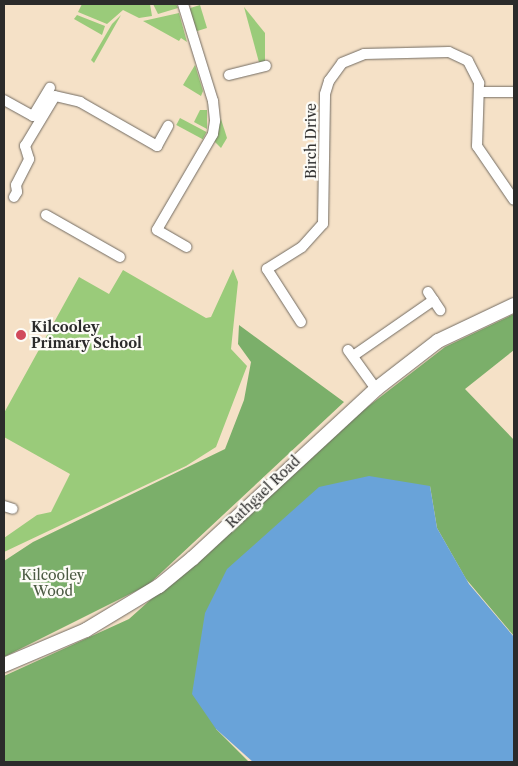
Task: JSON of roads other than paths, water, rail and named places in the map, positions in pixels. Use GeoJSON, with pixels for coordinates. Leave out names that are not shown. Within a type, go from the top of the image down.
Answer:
{"type":"FeatureCollection","features":[{"type":"Feature","properties":{"kind":"street"},"geometry":{"type":"LineString","coordinates":[[184,4],[213,101],[215,121],[213,134],[157,230],[187,247]]}},
{"type":"Feature","properties":{"kind":"street","name":"Birch Drive"},"geometry":{"type":"LineString","coordinates":[[301,322],[267,270],[302,247],[323,224],[324,94],[329,81],[342,63],[364,54],[449,52],[473,66],[479,92],[477,146],[514,200]]}},
{"type":"Feature","properties":{"kind":"street"},"geometry":{"type":"LineString","coordinates":[[229,75],[266,66]]}},
{"type":"Feature","properties":{"kind":"street"},"geometry":{"type":"LineString","coordinates":[[4,100],[33,116],[50,88]]}},
{"type":"Feature","properties":{"kind":"street"},"geometry":{"type":"LineString","coordinates":[[479,92],[514,92]]}},
{"type":"Feature","properties":{"kind":"street"},"geometry":{"type":"LineString","coordinates":[[14,197],[16,185],[30,159],[25,146],[55,96],[80,102],[157,146],[168,126]]}},
{"type":"Feature","properties":{"kind":"street"},"geometry":{"type":"LineString","coordinates":[[46,215],[120,257]]}},
{"type":"Feature","properties":{"kind":"street"},"geometry":{"type":"LineString","coordinates":[[376,389],[350,353],[431,296],[440,310]]}},
{"type":"Feature","properties":{"kind":"street","name":"Rathgael Road"},"geometry":{"type":"LineString","coordinates":[[4,665],[86,630],[159,586],[193,558],[376,389],[438,341],[514,305]]}},
{"type":"Feature","properties":{"kind":"water"},"geometry":{"type":"Polygon","coordinates":[[[369,476],[430,486],[437,528],[469,584],[514,637],[514,762],[253,762],[216,729],[192,694],[205,613],[227,569],[319,487],[369,476]]]}},
{"type":"Feature","properties":{"kind":"place","name":"Kilcooley Primary School"},"geometry":{"type":"Point","coordinates":[21,335]}},
{"type":"Feature","properties":{"kind":"park label","name":"Kilcooley Wood"},"geometry":{"type":"Point","coordinates":[53,584]}}]}
